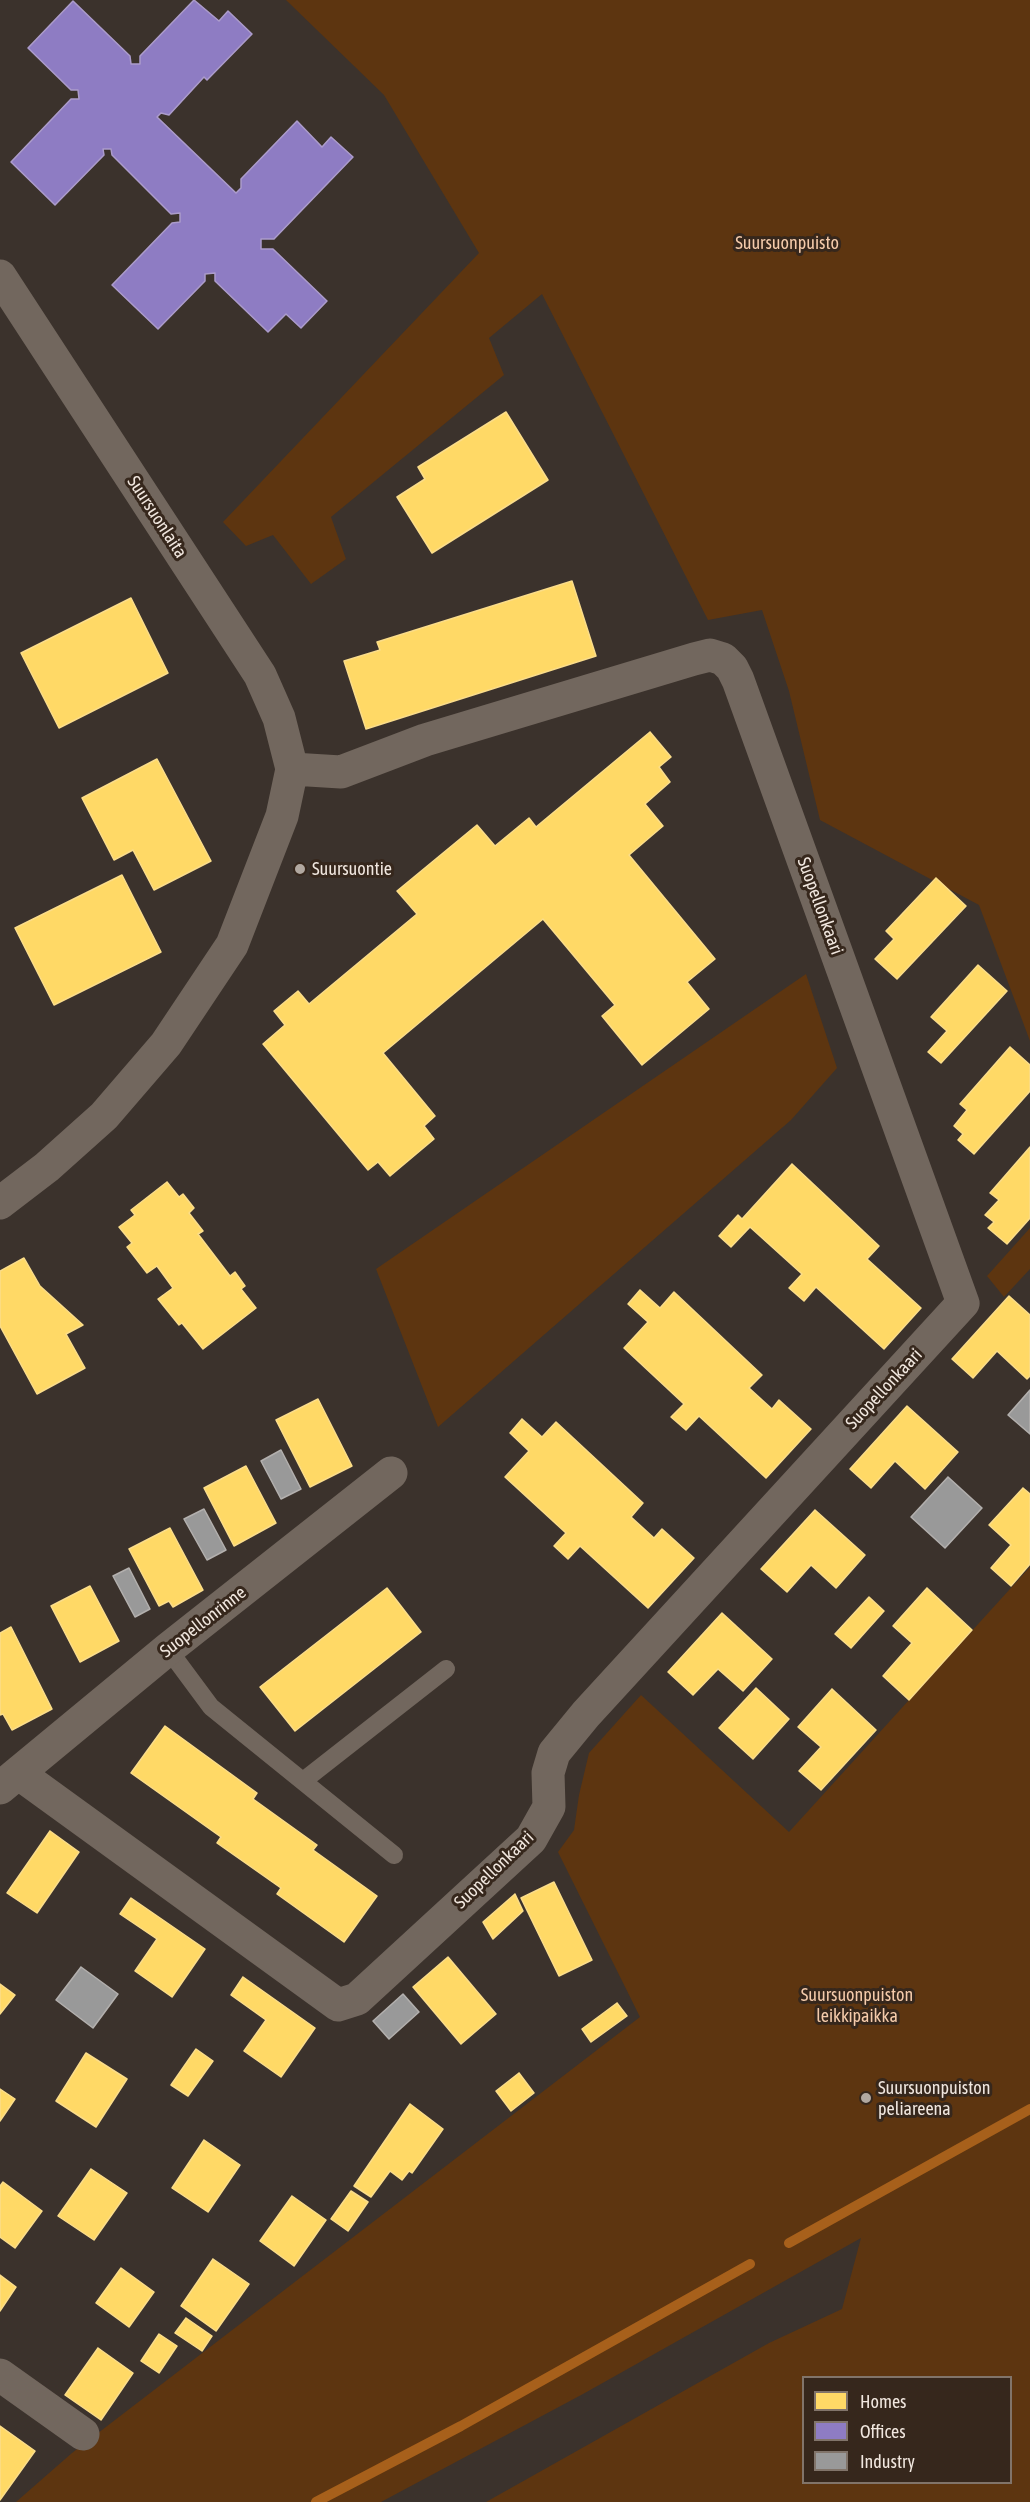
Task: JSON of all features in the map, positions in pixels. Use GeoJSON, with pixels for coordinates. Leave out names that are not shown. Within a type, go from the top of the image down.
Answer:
{"type":"FeatureCollection","features":[{"type":"Feature","properties":{"kind":"street","name":"Suursuonlaita"},"geometry":{"type":"LineString","coordinates":[[0,276],[260,675],[279,718],[292,768]]}},
{"type":"Feature","properties":{"kind":"street","name":"Suopellonkaari"},"geometry":{"type":"LineString","coordinates":[[9,1781],[338,2005],[357,1999],[531,1839],[549,1807],[548,1773],[554,1753],[586,1714],[963,1303],[738,681],[732,668],[723,659],[710,654],[425,740],[341,772],[292,768]]}},
{"type":"Feature","properties":{"kind":"street"},"geometry":{"type":"LineString","coordinates":[[0,1203],[47,1167],[104,1116],[166,1044],[232,945],[282,816],[292,768]]}},
{"type":"Feature","properties":{"kind":"street","name":"Suopellonrinne"},"geometry":{"type":"LineString","coordinates":[[9,1781],[168,1649],[391,1473]]}},
{"type":"Feature","properties":{"kind":"street"},"geometry":{"type":"LineString","coordinates":[[0,2375],[83,2434]]}},
{"type":"Feature","properties":{"kind":"lane"},"geometry":{"type":"LineString","coordinates":[[168,1649],[211,1707],[394,1855]]}},
{"type":"Feature","properties":{"kind":"lane"},"geometry":{"type":"LineString","coordinates":[[303,1781],[446,1669]]}},
{"type":"Feature","properties":{"kind":"green space","name":"Suursuonpuisto"},"geometry":{"type":"Polygon","coordinates":[[[286,0],[1030,0],[1030,1041],[979,905],[820,820],[789,691],[762,610],[708,620],[542,294],[489,338],[504,375],[331,517],[346,559],[311,584],[273,535],[246,546],[223,522],[479,253],[384,95],[286,0]]]}},
{"type":"Feature","properties":{"kind":"green space"},"geometry":{"type":"Polygon","coordinates":[[[806,974],[837,1068],[791,1120],[438,1427],[376,1269],[806,974]]]}},
{"type":"Feature","properties":{"kind":"green space"},"geometry":{"type":"Polygon","coordinates":[[[1030,1228],[1030,1269],[1004,1297],[987,1276],[1030,1228]]]}},
{"type":"Feature","properties":{"kind":"green space","name":"Suursuonpuiston leikkipaikka"},"geometry":{"type":"Polygon","coordinates":[[[1030,1567],[1030,2502],[486,2502],[769,2343],[842,2309],[861,2238],[583,2394],[381,2502],[16,2502],[72,2453],[640,2017],[558,1852],[574,1830],[589,1753],[641,1695],[789,1832],[1030,1567]]]}},
{"type":"Feature","properties":{"kind":"building: Homes"},"geometry":{"type":"Polygon","coordinates":[[[506,412],[548,480],[432,553],[397,497],[425,479],[418,467],[506,412]]]}},
{"type":"Feature","properties":{"kind":"building: Homes"},"geometry":{"type":"Polygon","coordinates":[[[572,581],[596,656],[366,729],[344,661],[380,650],[377,642],[572,581]]]}},
{"type":"Feature","properties":{"kind":"building: Homes"},"geometry":{"type":"Polygon","coordinates":[[[131,598],[168,673],[59,728],[21,653],[131,598]]]}},
{"type":"Feature","properties":{"kind":"building: Homes"},"geometry":{"type":"Polygon","coordinates":[[[650,732],[671,757],[659,767],[670,782],[645,804],[663,826],[629,855],[715,959],[687,982],[709,1009],[642,1065],[602,1016],[615,1005],[543,919],[383,1053],[435,1116],[424,1126],[434,1139],[390,1176],[378,1162],[368,1170],[263,1044],[285,1025],[274,1011],[298,991],[309,1004],[417,914],[397,891],[477,825],[495,846],[529,818],[536,827],[650,732]]]}},
{"type":"Feature","properties":{"kind":"building: Homes"},"geometry":{"type":"Polygon","coordinates":[[[157,759],[211,861],[154,890],[133,850],[114,860],[82,798],[157,759]]]}},
{"type":"Feature","properties":{"kind":"building: Homes"},"geometry":{"type":"Polygon","coordinates":[[[122,875],[161,952],[54,1005],[15,928],[122,875]]]}},
{"type":"Feature","properties":{"kind":"building: Homes"},"geometry":{"type":"Polygon","coordinates":[[[936,878],[966,906],[897,979],[875,959],[894,939],[886,931],[936,878]]]}},
{"type":"Feature","properties":{"kind":"building: Homes"},"geometry":{"type":"Polygon","coordinates":[[[978,965],[1007,991],[941,1063],[928,1052],[947,1031],[931,1017],[978,965]]]}},
{"type":"Feature","properties":{"kind":"building: Homes"},"geometry":{"type":"Polygon","coordinates":[[[1010,1047],[1030,1065],[1030,1091],[974,1154],[958,1140],[963,1134],[954,1126],[967,1110],[960,1104],[1010,1047]]]}},
{"type":"Feature","properties":{"kind":"building: Homes"},"geometry":{"type":"Polygon","coordinates":[[[1030,1147],[1030,1218],[1007,1244],[988,1228],[994,1222],[985,1215],[999,1200],[990,1193],[1030,1147]]]}},
{"type":"Feature","properties":{"kind":"building: Homes"},"geometry":{"type":"Polygon","coordinates":[[[792,1164],[879,1246],[867,1259],[921,1308],[884,1349],[816,1287],[804,1301],[789,1288],[802,1274],[750,1227],[731,1247],[719,1236],[738,1215],[742,1219],[792,1164]]]}},
{"type":"Feature","properties":{"kind":"building: Homes"},"geometry":{"type":"Polygon","coordinates":[[[167,1182],[179,1197],[183,1194],[194,1208],[189,1213],[203,1231],[198,1234],[230,1276],[235,1272],[245,1286],[241,1289],[256,1308],[203,1349],[158,1299],[173,1288],[157,1266],[147,1273],[127,1247],[132,1243],[119,1227],[135,1215],[131,1210],[167,1182]]]}},
{"type":"Feature","properties":{"kind":"building: Homes"},"geometry":{"type":"Polygon","coordinates":[[[24,1258],[40,1286],[83,1325],[66,1334],[85,1368],[37,1394],[0,1326],[0,1271],[24,1258]]]}},
{"type":"Feature","properties":{"kind":"building: Homes"},"geometry":{"type":"Polygon","coordinates":[[[640,1290],[660,1308],[674,1292],[762,1375],[749,1388],[772,1409],[779,1400],[811,1429],[766,1478],[699,1416],[686,1430],[671,1417],[684,1404],[624,1348],[648,1322],[628,1304],[640,1290]]]}},
{"type":"Feature","properties":{"kind":"building: Homes"},"geometry":{"type":"Polygon","coordinates":[[[1009,1296],[1030,1315],[1030,1376],[1027,1379],[997,1351],[973,1378],[952,1359],[1009,1296]]]}},
{"type":"Feature","properties":{"kind":"building: Homes"},"geometry":{"type":"Polygon","coordinates":[[[318,1399],[352,1466],[310,1487],[276,1420],[318,1399]]]}},
{"type":"Feature","properties":{"kind":"building: Homes"},"geometry":{"type":"Polygon","coordinates":[[[907,1406],[958,1452],[925,1489],[895,1461],[871,1488],[850,1469],[907,1406]]]}},
{"type":"Feature","properties":{"kind":"building: Homes"},"geometry":{"type":"Polygon","coordinates":[[[522,1419],[542,1437],[556,1422],[643,1503],[631,1517],[654,1538],[662,1529],[694,1558],[648,1608],[580,1546],[568,1559],[554,1546],[566,1533],[505,1477],[529,1451],[510,1433],[522,1419]]]}},
{"type":"Feature","properties":{"kind":"building: Homes"},"geometry":{"type":"Polygon","coordinates":[[[246,1466],[276,1523],[234,1546],[204,1488],[246,1466]]]}},
{"type":"Feature","properties":{"kind":"building: Homes"},"geometry":{"type":"Polygon","coordinates":[[[1023,1488],[1030,1494],[1030,1564],[1011,1586],[991,1568],[1011,1545],[989,1525],[1023,1488]]]}},
{"type":"Feature","properties":{"kind":"building: Homes"},"geometry":{"type":"Polygon","coordinates":[[[815,1510],[865,1555],[836,1588],[811,1565],[787,1592],[761,1569],[815,1510]]]}},
{"type":"Feature","properties":{"kind":"building: Homes"},"geometry":{"type":"Polygon","coordinates":[[[170,1528],[203,1590],[173,1607],[169,1601],[159,1606],[129,1549],[170,1528]]]}},
{"type":"Feature","properties":{"kind":"building: Homes"},"geometry":{"type":"Polygon","coordinates":[[[90,1586],[119,1641],[80,1662],[51,1606],[90,1586]]]}},
{"type":"Feature","properties":{"kind":"building: Homes"},"geometry":{"type":"Polygon","coordinates":[[[387,1588],[421,1632],[295,1731],[260,1687],[387,1588]]]}},
{"type":"Feature","properties":{"kind":"building: Homes"},"geometry":{"type":"Polygon","coordinates":[[[927,1588],[972,1630],[909,1700],[883,1676],[912,1643],[893,1626],[927,1588]]]}},
{"type":"Feature","properties":{"kind":"building: Homes"},"geometry":{"type":"Polygon","coordinates":[[[869,1597],[884,1611],[851,1648],[835,1634],[869,1597]]]}},
{"type":"Feature","properties":{"kind":"building: Homes"},"geometry":{"type":"Polygon","coordinates":[[[722,1613],[772,1659],[743,1691],[718,1669],[693,1695],[668,1672],[722,1613]]]}},
{"type":"Feature","properties":{"kind":"building: Homes"},"geometry":{"type":"Polygon","coordinates":[[[11,1627],[52,1709],[12,1730],[3,1714],[0,1715],[0,1633],[11,1627]]]}},
{"type":"Feature","properties":{"kind":"building: Homes"},"geometry":{"type":"Polygon","coordinates":[[[756,1688],[789,1719],[753,1759],[719,1728],[756,1688]]]}},
{"type":"Feature","properties":{"kind":"building: Homes"},"geometry":{"type":"Polygon","coordinates":[[[832,1689],[876,1730],[821,1790],[799,1771],[821,1747],[798,1727],[832,1689]]]}},
{"type":"Feature","properties":{"kind":"building: Homes"},"geometry":{"type":"Polygon","coordinates":[[[165,1726],[257,1793],[253,1799],[317,1845],[313,1850],[377,1896],[344,1942],[277,1894],[281,1888],[217,1843],[221,1837],[131,1773],[165,1726]]]}},
{"type":"Feature","properties":{"kind":"building: Homes"},"geometry":{"type":"Polygon","coordinates":[[[50,1831],[79,1852],[37,1913],[7,1893],[50,1831]]]}},
{"type":"Feature","properties":{"kind":"building: Homes"},"geometry":{"type":"Polygon","coordinates":[[[554,1882],[592,1960],[559,1976],[521,1898],[554,1882]]]}},
{"type":"Feature","properties":{"kind":"building: Homes"},"geometry":{"type":"Polygon","coordinates":[[[515,1894],[523,1911],[493,1939],[483,1922],[515,1894]]]}},
{"type":"Feature","properties":{"kind":"building: Homes"},"geometry":{"type":"Polygon","coordinates":[[[131,1898],[205,1949],[172,1997],[135,1971],[157,1939],[120,1914],[131,1898]]]}},
{"type":"Feature","properties":{"kind":"building: Homes"},"geometry":{"type":"Polygon","coordinates":[[[448,1957],[496,2014],[461,2044],[413,1987],[448,1957]]]}},
{"type":"Feature","properties":{"kind":"building: Homes"},"geometry":{"type":"Polygon","coordinates":[[[243,1977],[315,2028],[281,2077],[244,2051],[266,2020],[231,1995],[243,1977]]]}},
{"type":"Feature","properties":{"kind":"building: Homes"},"geometry":{"type":"Polygon","coordinates":[[[0,1984],[15,1995],[0,2014],[0,1984]]]}},
{"type":"Feature","properties":{"kind":"building: Homes"},"geometry":{"type":"Polygon","coordinates":[[[617,2003],[627,2016],[591,2042],[582,2029],[617,2003]]]}},
{"type":"Feature","properties":{"kind":"building: Homes"},"geometry":{"type":"Polygon","coordinates":[[[196,2049],[213,2061],[188,2096],[171,2085],[196,2049]]]}},
{"type":"Feature","properties":{"kind":"building: Homes"},"geometry":{"type":"Polygon","coordinates":[[[86,2053],[127,2079],[96,2127],[56,2101],[86,2053]]]}},
{"type":"Feature","properties":{"kind":"building: Homes"},"geometry":{"type":"Polygon","coordinates":[[[519,2073],[534,2093],[511,2111],[496,2091],[519,2073]]]}},
{"type":"Feature","properties":{"kind":"building: Homes"},"geometry":{"type":"Polygon","coordinates":[[[0,2089],[15,2099],[0,2121],[0,2089]]]}},
{"type":"Feature","properties":{"kind":"building: Homes"},"geometry":{"type":"Polygon","coordinates":[[[410,2104],[443,2129],[412,2173],[409,2171],[402,2180],[390,2171],[371,2197],[354,2186],[410,2104]]]}},
{"type":"Feature","properties":{"kind":"building: Homes"},"geometry":{"type":"Polygon","coordinates":[[[204,2140],[240,2165],[208,2212],[172,2188],[204,2140]]]}},
{"type":"Feature","properties":{"kind":"building: Homes"},"geometry":{"type":"Polygon","coordinates":[[[91,2169],[127,2193],[94,2240],[58,2216],[91,2169]]]}},
{"type":"Feature","properties":{"kind":"building: Homes"},"geometry":{"type":"Polygon","coordinates":[[[3,2182],[42,2211],[15,2248],[0,2237],[0,2186],[3,2182]]]}},
{"type":"Feature","properties":{"kind":"building: Homes"},"geometry":{"type":"Polygon","coordinates":[[[351,2191],[368,2202],[348,2231],[331,2219],[351,2191]]]}},
{"type":"Feature","properties":{"kind":"building: Homes"},"geometry":{"type":"Polygon","coordinates":[[[292,2196],[326,2220],[294,2266],[260,2241],[292,2196]]]}},
{"type":"Feature","properties":{"kind":"building: Homes"},"geometry":{"type":"Polygon","coordinates":[[[213,2259],[249,2284],[216,2331],[181,2306],[213,2259]]]}},
{"type":"Feature","properties":{"kind":"building: Homes"},"geometry":{"type":"Polygon","coordinates":[[[121,2268],[154,2292],[129,2327],[96,2303],[121,2268]]]}},
{"type":"Feature","properties":{"kind":"building: Homes"},"geometry":{"type":"Polygon","coordinates":[[[0,2275],[16,2287],[0,2311],[0,2275]]]}},
{"type":"Feature","properties":{"kind":"building: Homes"},"geometry":{"type":"Polygon","coordinates":[[[186,2318],[212,2336],[202,2351],[175,2333],[186,2318]]]}},
{"type":"Feature","properties":{"kind":"building: Homes"},"geometry":{"type":"Polygon","coordinates":[[[159,2334],[177,2346],[159,2373],[141,2361],[159,2334]]]}},
{"type":"Feature","properties":{"kind":"building: Homes"},"geometry":{"type":"Polygon","coordinates":[[[98,2348],[133,2373],[101,2420],[65,2395],[98,2348]]]}},
{"type":"Feature","properties":{"kind":"building: Homes"},"geometry":{"type":"Polygon","coordinates":[[[0,2426],[35,2451],[0,2500],[0,2426]]]}},
{"type":"Feature","properties":{"kind":"building: Offices"},"geometry":{"type":"Polygon","coordinates":[[[194,0],[219,21],[228,11],[252,34],[207,80],[204,77],[169,115],[161,113],[157,117],[236,193],[241,188],[241,179],[297,121],[322,147],[331,137],[353,157],[274,239],[261,239],[261,249],[273,249],[327,301],[301,328],[286,314],[268,332],[215,281],[215,273],[205,274],[205,281],[158,329],[112,285],[172,223],[180,222],[180,213],[171,214],[112,155],[111,149],[103,149],[104,155],[55,205],[11,162],[71,99],[79,99],[78,90],[71,90],[28,48],[73,1],[130,56],[131,64],[140,64],[140,56],[194,0]]]}},
{"type":"Feature","properties":{"kind":"building: Industry"},"geometry":{"type":"Polygon","coordinates":[[[1030,1390],[1030,1434],[1008,1415],[1030,1390]]]}},
{"type":"Feature","properties":{"kind":"building: Industry"},"geometry":{"type":"Polygon","coordinates":[[[281,1450],[301,1489],[281,1499],[261,1461],[281,1450]]]}},
{"type":"Feature","properties":{"kind":"building: Industry"},"geometry":{"type":"Polygon","coordinates":[[[948,1477],[982,1508],[945,1548],[911,1517],[948,1477]]]}},
{"type":"Feature","properties":{"kind":"building: Industry"},"geometry":{"type":"Polygon","coordinates":[[[204,1509],[226,1550],[207,1560],[184,1519],[204,1509]]]}},
{"type":"Feature","properties":{"kind":"building: Industry"},"geometry":{"type":"Polygon","coordinates":[[[129,1568],[150,1609],[135,1617],[113,1576],[129,1568]]]}},
{"type":"Feature","properties":{"kind":"building: Industry"},"geometry":{"type":"Polygon","coordinates":[[[81,1967],[118,1994],[93,2028],[56,2000],[81,1967]]]}},
{"type":"Feature","properties":{"kind":"building: Industry"},"geometry":{"type":"Polygon","coordinates":[[[403,1994],[419,2012],[389,2039],[373,2021],[403,1994]]]}},
{"type":"Feature","properties":{"kind":"waterway"},"geometry":{"type":"LineString","coordinates":[[789,2243],[1030,2109]]}},
{"type":"Feature","properties":{"kind":"waterway"},"geometry":{"type":"LineString","coordinates":[[316,2502],[461,2426],[750,2264]]}},
{"type":"Feature","properties":{"kind":"place","name":"Suursuontie"},"geometry":{"type":"Point","coordinates":[300,869]}},
{"type":"Feature","properties":{"kind":"place","name":"Suursuonpuiston peliareena"},"geometry":{"type":"Point","coordinates":[866,2098]}}]}
